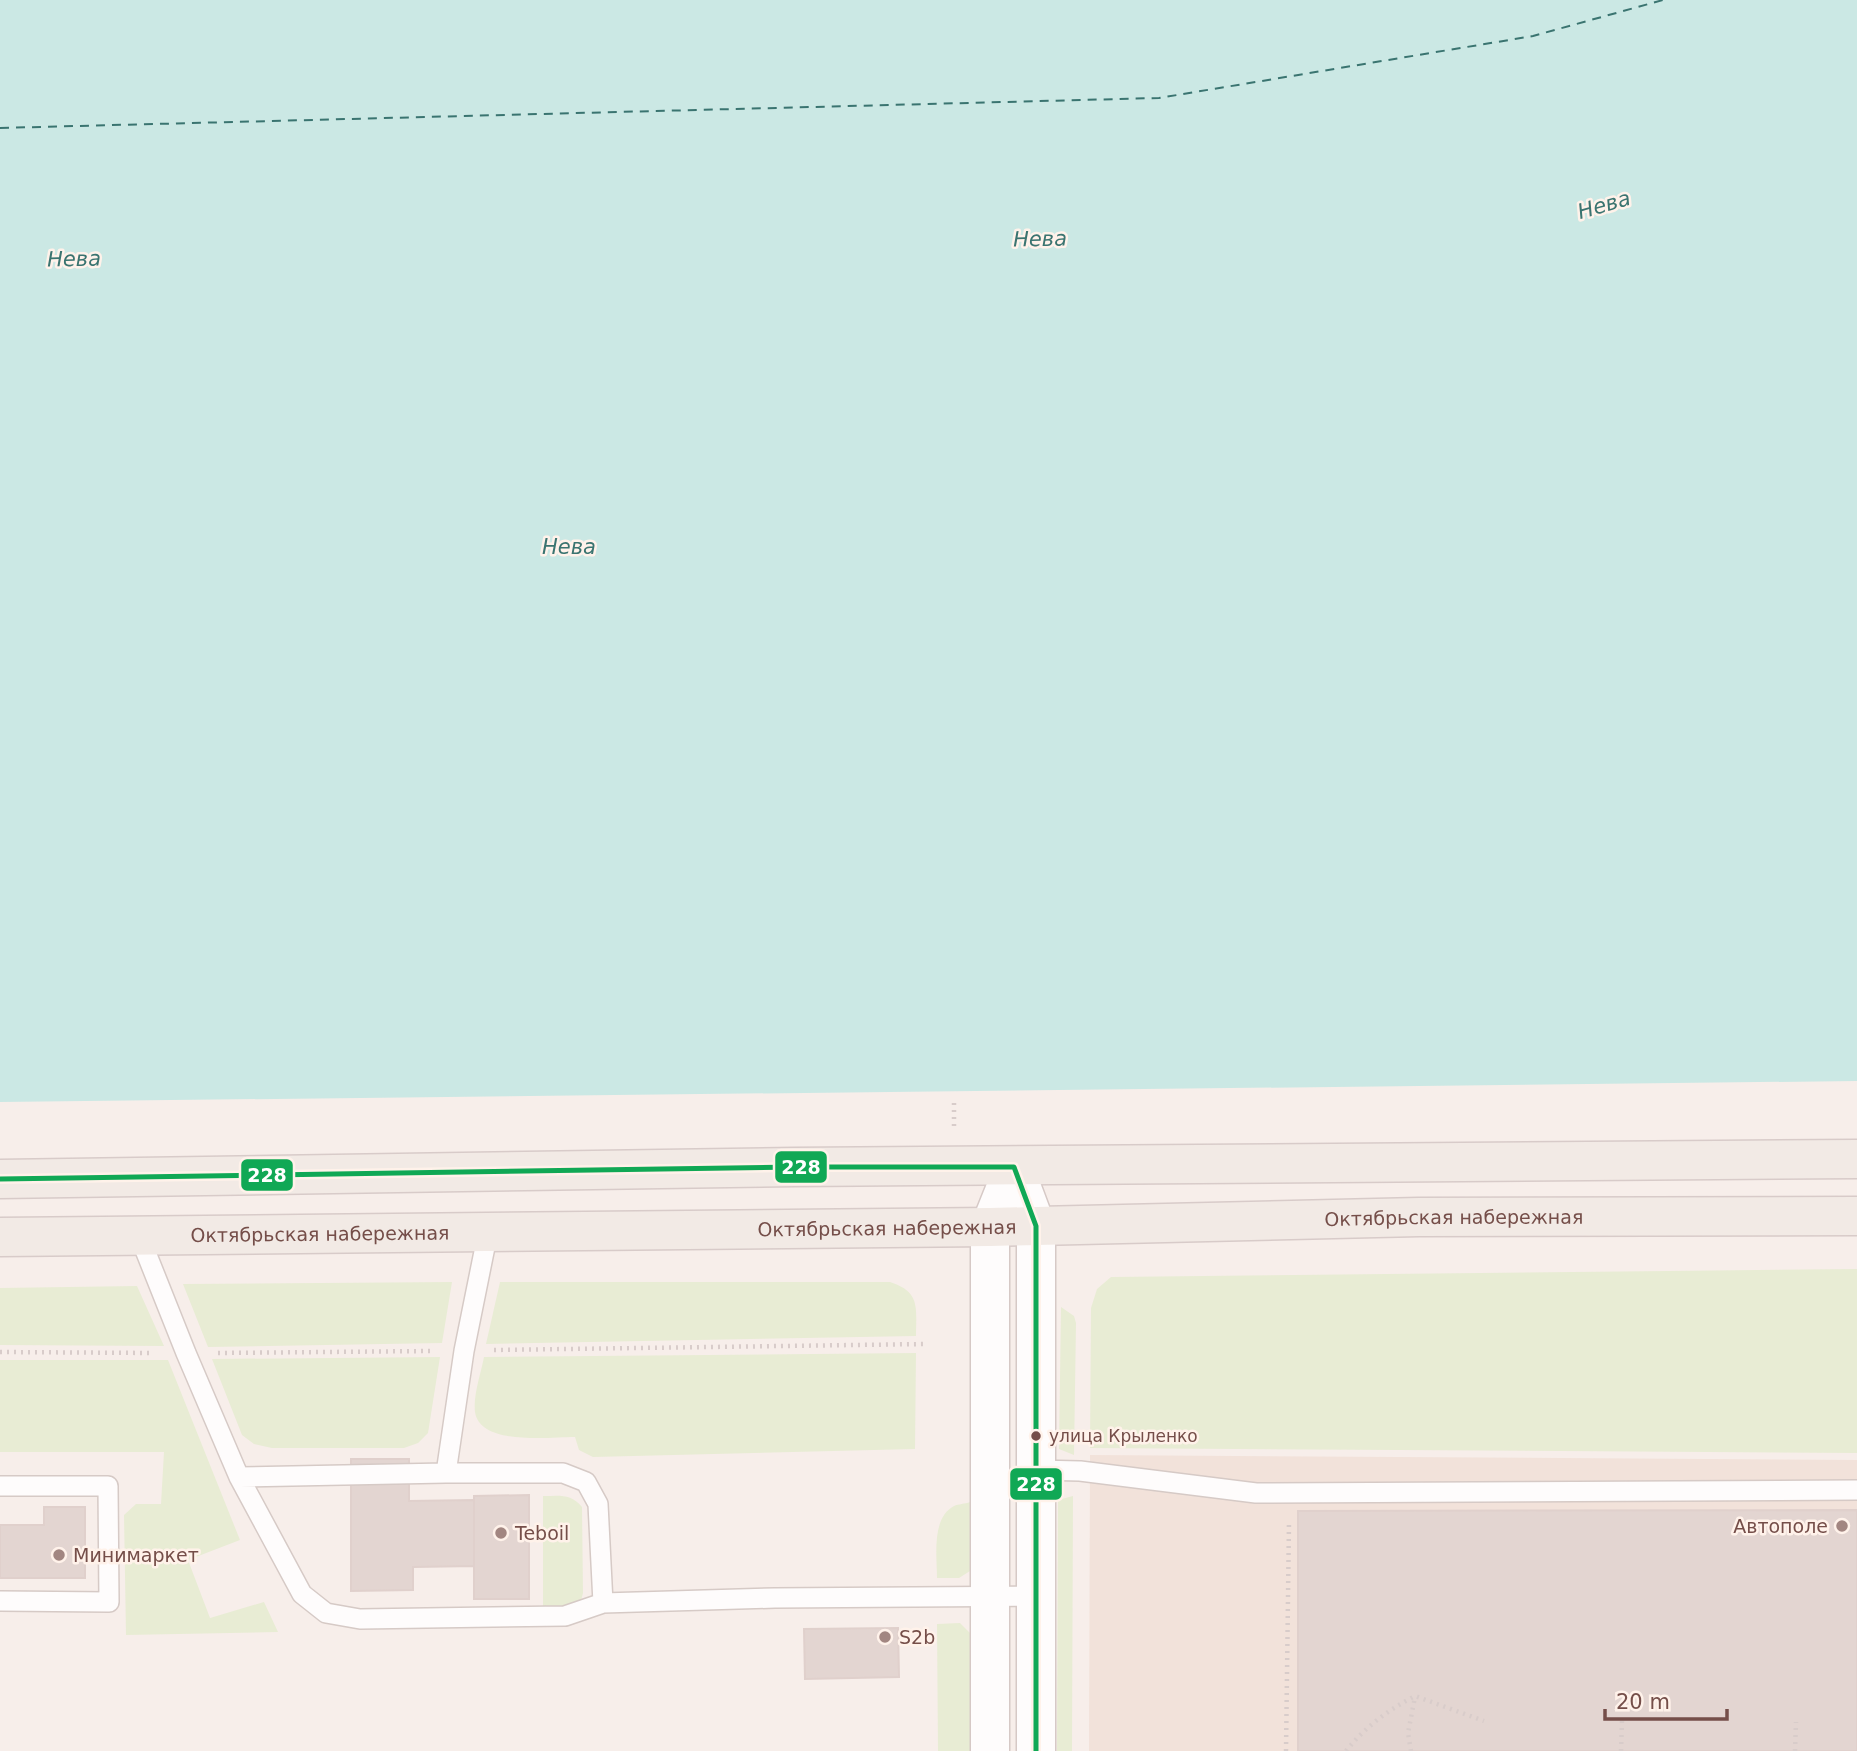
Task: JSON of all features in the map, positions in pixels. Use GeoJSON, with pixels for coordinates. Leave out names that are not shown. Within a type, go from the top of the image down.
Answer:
{"type":"FeatureCollection","features":[{"type":"Feature","properties":{"kind":"main road"},"geometry":{"type":"LineString","coordinates":[[0,1179],[795,1167],[1857,1159]]}},
{"type":"Feature","properties":{"kind":"main road","name":"Октябрьская набережная"},"geometry":{"type":"LineString","coordinates":[[0,1237],[990,1227],[1419,1217],[1857,1216]]}},
{"type":"Feature","properties":{"kind":"street"},"geometry":{"type":"LineString","coordinates":[[1014,1167],[1036,1226],[1036,1751]]}},
{"type":"Feature","properties":{"kind":"street"},"geometry":{"type":"LineString","coordinates":[[990,1751],[990,1227],[1014,1167]]}},
{"type":"Feature","properties":{"kind":"lane"},"geometry":{"type":"LineString","coordinates":[[446,1473],[464,1351],[488,1232]]}},
{"type":"Feature","properties":{"kind":"lane"},"geometry":{"type":"LineString","coordinates":[[139,1235],[239,1477],[302,1594],[326,1613],[360,1619],[565,1616],[603,1603],[775,1598],[1036,1596]]}},
{"type":"Feature","properties":{"kind":"lane"},"geometry":{"type":"LineString","coordinates":[[1037,1470],[1080,1471],[1256,1493],[1857,1490]]}},
{"type":"Feature","properties":{"kind":"lane"},"geometry":{"type":"LineString","coordinates":[[239,1477],[563,1473],[586,1482],[598,1504],[603,1603]]}},
{"type":"Feature","properties":{"kind":"lane"},"geometry":{"type":"LineString","coordinates":[[0,1486],[108,1486],[109,1602],[0,1601]]}},
{"type":"Feature","properties":{"kind":"path"},"geometry":{"type":"LineString","coordinates":[[954,1101],[954,1130]]}},
{"type":"Feature","properties":{"kind":"path"},"geometry":{"type":"LineString","coordinates":[[1286,1751],[1289,1517]]}},
{"type":"Feature","properties":{"kind":"path"},"geometry":{"type":"LineString","coordinates":[[1346,1751],[1367,1727],[1415,1696],[1484,1721]]}},
{"type":"Feature","properties":{"kind":"path"},"geometry":{"type":"LineString","coordinates":[[1411,1751],[1408,1733],[1415,1696]]}},
{"type":"Feature","properties":{"kind":"path"},"geometry":{"type":"LineString","coordinates":[[1621,1751],[1622,1721]]}},
{"type":"Feature","properties":{"kind":"path"},"geometry":{"type":"LineString","coordinates":[[1795,1751],[1796,1722]]}},
{"type":"Feature","properties":{"kind":"shaded area"},"geometry":{"type":"Polygon","coordinates":[[[1090,1455],[1857,1460],[1857,1751],[1089,1751],[1090,1455]]]}},
{"type":"Feature","properties":{"kind":"green space"},"geometry":{"type":"Polygon","coordinates":[[[1857,1269],[1857,1453],[1090,1448],[1091,1308],[1097,1289],[1111,1277],[1857,1269]]]}},
{"type":"Feature","properties":{"kind":"green space"},"geometry":{"type":"Polygon","coordinates":[[[452,1282],[442,1343],[208,1347],[183,1284],[452,1282]]]}},
{"type":"Feature","properties":{"kind":"green space"},"geometry":{"type":"Polygon","coordinates":[[[500,1282],[890,1282],[907,1291],[915,1302],[916,1336],[486,1344],[500,1282]]]}},
{"type":"Feature","properties":{"kind":"green space"},"geometry":{"type":"Polygon","coordinates":[[[137,1286],[164,1346],[0,1345],[0,1288],[137,1286]]]}},
{"type":"Feature","properties":{"kind":"green space"},"geometry":{"type":"Polygon","coordinates":[[[1061,1307],[1074,1316],[1076,1323],[1074,1455],[1059,1449],[1061,1307]]]}},
{"type":"Feature","properties":{"kind":"green space"},"geometry":{"type":"Polygon","coordinates":[[[916,1353],[915,1449],[593,1457],[579,1450],[575,1437],[533,1438],[502,1435],[480,1423],[475,1412],[476,1391],[484,1357],[916,1353]]]}},
{"type":"Feature","properties":{"kind":"green space"},"geometry":{"type":"Polygon","coordinates":[[[440,1357],[428,1433],[418,1443],[404,1448],[272,1448],[254,1444],[242,1435],[212,1359],[440,1357]]]}},
{"type":"Feature","properties":{"kind":"green space"},"geometry":{"type":"Polygon","coordinates":[[[0,1360],[168,1360],[240,1540],[188,1560],[210,1618],[264,1602],[278,1632],[126,1635],[124,1515],[136,1504],[161,1504],[164,1452],[0,1452],[0,1360]]]}},
{"type":"Feature","properties":{"kind":"green space"},"geometry":{"type":"Polygon","coordinates":[[[543,1496],[569,1497],[582,1507],[583,1593],[580,1604],[543,1611],[543,1496]]]}},
{"type":"Feature","properties":{"kind":"green space"},"geometry":{"type":"Polygon","coordinates":[[[1073,1496],[1072,1751],[1057,1751],[1058,1500],[1073,1496]]]}},
{"type":"Feature","properties":{"kind":"green space"},"geometry":{"type":"Polygon","coordinates":[[[970,1502],[970,1571],[959,1578],[937,1578],[936,1549],[942,1519],[954,1506],[970,1502]]]}},
{"type":"Feature","properties":{"kind":"green space"},"geometry":{"type":"Polygon","coordinates":[[[960,1623],[970,1633],[970,1751],[938,1751],[937,1624],[960,1623]]]}},
{"type":"Feature","properties":{"kind":"water","name":"Нева"},"geometry":{"type":"Polygon","coordinates":[[[0,0],[1857,0],[1857,1081],[0,1102],[0,0]]]}},
{"type":"Feature","properties":{"kind":"building"},"geometry":{"type":"Polygon","coordinates":[[[351,1459],[409,1459],[409,1501],[474,1500],[474,1566],[413,1567],[413,1590],[351,1591],[351,1459]]]}},
{"type":"Feature","properties":{"kind":"building","name":"Teboil"},"geometry":{"type":"Polygon","coordinates":[[[529,1495],[529,1599],[474,1599],[474,1496],[529,1495]]]}},
{"type":"Feature","properties":{"kind":"building"},"geometry":{"type":"Polygon","coordinates":[[[44,1507],[85,1507],[85,1578],[0,1578],[0,1525],[44,1525],[44,1507]]]}},
{"type":"Feature","properties":{"kind":"building"},"geometry":{"type":"Polygon","coordinates":[[[1857,1510],[1857,1751],[1298,1751],[1298,1511],[1857,1510]]]}},
{"type":"Feature","properties":{"kind":"building"},"geometry":{"type":"Polygon","coordinates":[[[898,1628],[899,1677],[805,1679],[804,1629],[898,1628]]]}},
{"type":"Feature","properties":{"kind":"ferry route"},"geometry":{"type":"LineString","coordinates":[[0,128],[1159,98],[1533,36],[1663,0]]}},
{"type":"Feature","properties":{"kind":"transit line","name":"228"},"geometry":{"type":"LineString","coordinates":[[0,1179],[795,1167],[1014,1167],[1036,1226],[1036,1751]]}},
{"type":"Feature","properties":{"kind":"place","name":"улица Крыленко"},"geometry":{"type":"Point","coordinates":[1036,1436]}},
{"type":"Feature","properties":{"kind":"place","name":"Автополе"},"geometry":{"type":"Point","coordinates":[1842,1526]}},
{"type":"Feature","properties":{"kind":"place","name":"Teboil"},"geometry":{"type":"Point","coordinates":[501,1533]}},
{"type":"Feature","properties":{"kind":"place","name":"Минимаркет"},"geometry":{"type":"Point","coordinates":[59,1555]}},
{"type":"Feature","properties":{"kind":"place","name":"S2b"},"geometry":{"type":"Point","coordinates":[885,1637]}}]}
